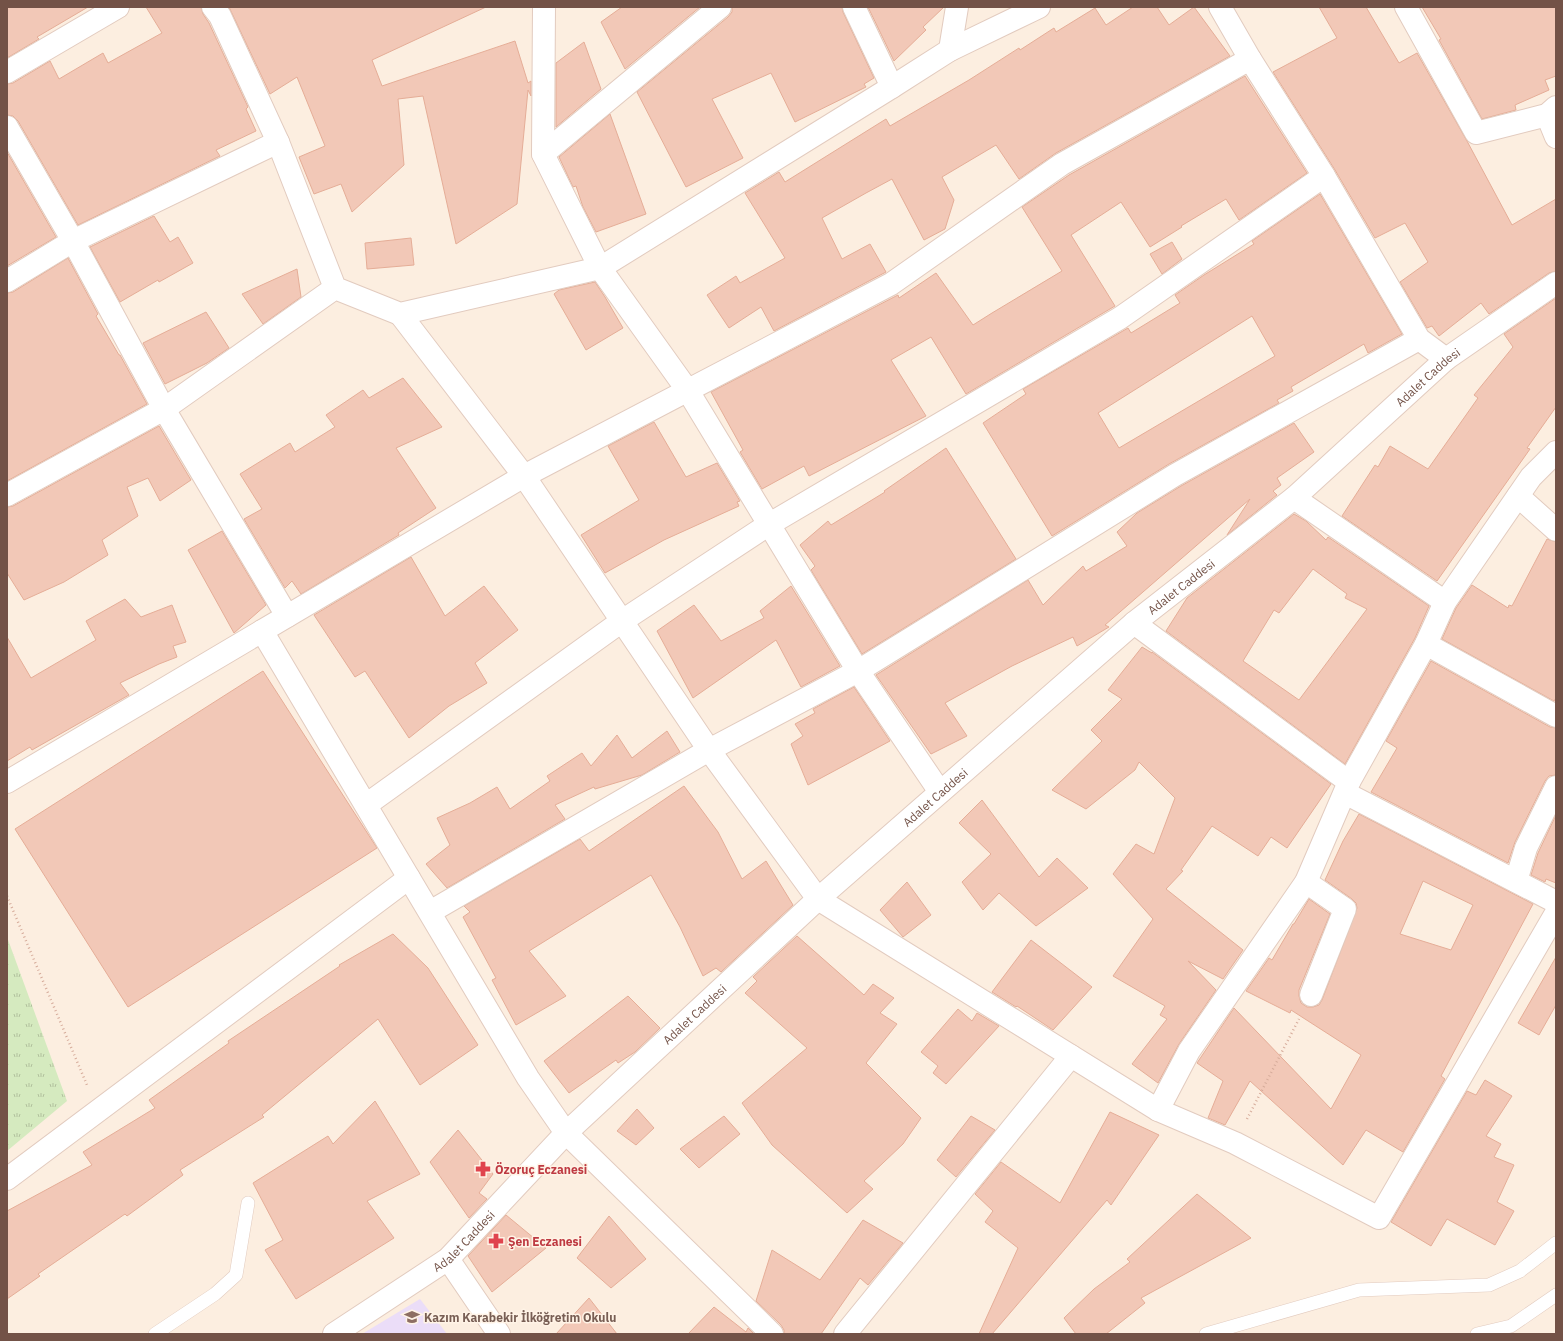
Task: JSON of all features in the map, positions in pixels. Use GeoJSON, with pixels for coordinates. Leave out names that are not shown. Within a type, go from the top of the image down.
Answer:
{"type":"FeatureCollection","features":[{"type":"Feature","properties":{"kind":"street"},"geometry":{"type":"LineString","coordinates":[[7,72],[118,7]]}},
{"type":"Feature","properties":{"kind":"street"},"geometry":{"type":"LineString","coordinates":[[213,7],[220,16],[278,142],[335,288],[400,314],[524,476],[709,750],[818,898],[1158,1110],[1235,1143],[1379,1218],[1556,914]]}},
{"type":"Feature","properties":{"kind":"street"},"geometry":{"type":"LineString","coordinates":[[544,7],[543,154],[600,268],[688,391],[858,671],[940,792]]}},
{"type":"Feature","properties":{"kind":"street"},"geometry":{"type":"LineString","coordinates":[[543,154],[720,7]]}},
{"type":"Feature","properties":{"kind":"street"},"geometry":{"type":"LineString","coordinates":[[854,7],[892,87]]}},
{"type":"Feature","properties":{"kind":"street"},"geometry":{"type":"LineString","coordinates":[[950,50],[957,7]]}},
{"type":"Feature","properties":{"kind":"street"},"geometry":{"type":"LineString","coordinates":[[400,314],[600,268],[950,50],[1039,7]]}},
{"type":"Feature","properties":{"kind":"street"},"geometry":{"type":"LineString","coordinates":[[1220,7],[1250,59],[1324,176],[1419,339],[1446,359]]}},
{"type":"Feature","properties":{"kind":"street"},"geometry":{"type":"LineString","coordinates":[[1406,7],[1476,133],[1552,111],[1556,137]]}},
{"type":"Feature","properties":{"kind":"street"},"geometry":{"type":"LineString","coordinates":[[7,782],[524,476],[891,284],[1062,164],[1250,59]]}},
{"type":"Feature","properties":{"kind":"street"},"geometry":{"type":"LineString","coordinates":[[7,127],[73,241],[164,409],[287,616]]}},
{"type":"Feature","properties":{"kind":"street"},"geometry":{"type":"LineString","coordinates":[[7,281],[73,241],[278,142]]}},
{"type":"Feature","properties":{"kind":"street"},"geometry":{"type":"LineString","coordinates":[[366,805],[622,621],[768,525],[1120,318],[1324,176]]}},
{"type":"Feature","properties":{"kind":"street","name":"Adalet Caddesi"},"geometry":{"type":"LineString","coordinates":[[334,1334],[448,1259],[566,1133],[818,898],[1134,623],[1294,498],[1446,359],[1556,283]]}},
{"type":"Feature","properties":{"kind":"street"},"geometry":{"type":"LineString","coordinates":[[7,495],[164,409],[335,288]]}},
{"type":"Feature","properties":{"kind":"street"},"geometry":{"type":"LineString","coordinates":[[430,912],[709,750],[858,671],[1175,475],[1419,339]]}},
{"type":"Feature","properties":{"kind":"street"},"geometry":{"type":"LineString","coordinates":[[1158,1110],[1189,1051],[1306,882],[1347,788],[1426,644],[1445,602],[1531,477],[1556,452]]}},
{"type":"Feature","properties":{"kind":"street"},"geometry":{"type":"LineString","coordinates":[[1518,496],[1556,530]]}},
{"type":"Feature","properties":{"kind":"street"},"geometry":{"type":"LineString","coordinates":[[1294,498],[1445,602]]}},
{"type":"Feature","properties":{"kind":"street"},"geometry":{"type":"LineString","coordinates":[[1134,623],[1347,788],[1556,902]]}},
{"type":"Feature","properties":{"kind":"street"},"geometry":{"type":"LineString","coordinates":[[262,631],[528,1078],[566,1133],[772,1334]]}},
{"type":"Feature","properties":{"kind":"street"},"geometry":{"type":"LineString","coordinates":[[1426,644],[1556,716]]}},
{"type":"Feature","properties":{"kind":"street"},"geometry":{"type":"LineString","coordinates":[[1516,881],[1526,848],[1556,787]]}},
{"type":"Feature","properties":{"kind":"street"},"geometry":{"type":"LineString","coordinates":[[7,1179],[409,878]]}},
{"type":"Feature","properties":{"kind":"street"},"geometry":{"type":"LineString","coordinates":[[1306,882],[1345,909],[1311,995]]}},
{"type":"Feature","properties":{"kind":"street"},"geometry":{"type":"LineString","coordinates":[[845,1334],[1071,1056]]}},
{"type":"Feature","properties":{"kind":"street"},"geometry":{"type":"LineString","coordinates":[[448,1259],[499,1334]]}},
{"type":"Feature","properties":{"kind":"lane"},"geometry":{"type":"LineString","coordinates":[[155,1334],[215,1294],[236,1275],[248,1203]]}},
{"type":"Feature","properties":{"kind":"lane"},"geometry":{"type":"LineString","coordinates":[[1206,1334],[1359,1290],[1489,1285],[1520,1271],[1556,1243]]}},
{"type":"Feature","properties":{"kind":"lane"},"geometry":{"type":"LineString","coordinates":[[1477,1334],[1511,1326],[1556,1295]]}},
{"type":"Feature","properties":{"kind":"path"},"geometry":{"type":"LineString","coordinates":[[7,896],[98,1111]]}},
{"type":"Feature","properties":{"kind":"path"},"geometry":{"type":"LineString","coordinates":[[1235,1143],[1311,995]]}},
{"type":"Feature","properties":{"kind":"shaded area","name":"Kazım Karabekir İlköğretim Okulu"},"geometry":{"type":"Polygon","coordinates":[[[420,1299],[447,1334],[362,1334],[420,1299]]]}},
{"type":"Feature","properties":{"kind":"green space"},"geometry":{"type":"Polygon","coordinates":[[[7,937],[67,1101],[7,1151],[7,937]]]}},
{"type":"Feature","properties":{"kind":"building"},"geometry":{"type":"Polygon","coordinates":[[[7,7],[88,7],[37,37],[39,39],[7,58],[7,7]]]}},
{"type":"Feature","properties":{"kind":"building"},"geometry":{"type":"Polygon","coordinates":[[[146,7],[201,7],[248,107],[246,109],[256,131],[216,150],[220,156],[78,225],[18,121],[13,116],[7,115],[7,84],[13,83],[50,61],[59,79],[103,53],[108,63],[162,33],[146,7]]]}},
{"type":"Feature","properties":{"kind":"building"},"geometry":{"type":"Polygon","coordinates":[[[229,7],[486,7],[372,60],[382,86],[515,41],[528,83],[531,81],[531,96],[528,90],[517,204],[456,244],[423,96],[398,99],[404,165],[352,212],[341,184],[314,194],[299,157],[325,146],[297,77],[270,94],[229,7]]]}},
{"type":"Feature","properties":{"kind":"building"},"geometry":{"type":"Polygon","coordinates":[[[622,7],[700,7],[625,69],[601,22],[622,7]]]}},
{"type":"Feature","properties":{"kind":"building"},"geometry":{"type":"Polygon","coordinates":[[[732,7],[842,7],[874,78],[864,84],[866,87],[795,122],[771,73],[712,99],[743,158],[686,187],[637,92],[728,17],[732,12],[732,7]]]}},
{"type":"Feature","properties":{"kind":"building"},"geometry":{"type":"Polygon","coordinates":[[[868,7],[944,7],[923,27],[926,30],[894,61],[868,7]]]}},
{"type":"Feature","properties":{"kind":"building"},"geometry":{"type":"Polygon","coordinates":[[[1133,7],[1157,7],[1169,25],[1194,7],[1230,56],[1056,153],[1019,179],[996,145],[942,177],[954,200],[945,229],[924,240],[892,179],[866,193],[822,218],[842,259],[870,244],[886,272],[774,331],[761,307],[729,328],[707,295],[736,276],[740,283],[785,258],[745,193],[779,172],[785,182],[886,119],[890,126],[969,80],[1019,48],[1020,50],[1054,28],[1056,32],[1095,8],[1106,25],[1133,7]]]}},
{"type":"Feature","properties":{"kind":"building"},"geometry":{"type":"Polygon","coordinates":[[[1319,7],[1366,7],[1399,63],[1417,53],[1467,141],[1512,225],[1556,199],[1556,271],[1549,273],[1489,314],[1481,303],[1439,336],[1432,326],[1427,328],[1400,282],[1428,262],[1405,223],[1375,238],[1335,170],[1273,72],[1337,38],[1319,7]]]}},
{"type":"Feature","properties":{"kind":"building"},"geometry":{"type":"Polygon","coordinates":[[[1422,7],[1556,7],[1556,76],[1545,80],[1549,90],[1515,105],[1516,110],[1482,119],[1439,40],[1441,39],[1422,7]]]}},
{"type":"Feature","properties":{"kind":"building"},"geometry":{"type":"Polygon","coordinates":[[[584,42],[601,89],[556,127],[556,63],[584,42]]]}},
{"type":"Feature","properties":{"kind":"building"},"geometry":{"type":"Polygon","coordinates":[[[1245,76],[1307,173],[1239,220],[1226,199],[1181,226],[1182,227],[1150,247],[1121,202],[1071,235],[1115,306],[966,394],[931,337],[891,360],[926,416],[809,476],[804,466],[762,489],[740,452],[743,450],[711,392],[898,295],[899,298],[936,273],[973,325],[1062,271],[1022,207],[1069,175],[1245,76]]]}},
{"type":"Feature","properties":{"kind":"building"},"geometry":{"type":"Polygon","coordinates":[[[610,114],[646,214],[596,232],[583,207],[576,186],[573,187],[559,157],[610,114]]]}},
{"type":"Feature","properties":{"kind":"building"},"geometry":{"type":"Polygon","coordinates":[[[7,152],[56,237],[7,266],[7,152]]]}},
{"type":"Feature","properties":{"kind":"building"},"geometry":{"type":"Polygon","coordinates":[[[1320,194],[1402,334],[1368,353],[1364,344],[1291,387],[1293,391],[1277,400],[1279,403],[1169,464],[1052,536],[983,423],[1026,394],[1023,389],[1128,328],[1131,333],[1180,303],[1175,295],[1254,244],[1252,241],[1320,194]],[[1252,316],[1098,413],[1119,448],[1275,356],[1252,316]]]}},
{"type":"Feature","properties":{"kind":"building"},"geometry":{"type":"Polygon","coordinates":[[[154,216],[170,242],[178,237],[193,263],[159,282],[158,280],[120,302],[90,247],[154,216]]]}},
{"type":"Feature","properties":{"kind":"building"},"geometry":{"type":"Polygon","coordinates":[[[411,238],[414,265],[367,269],[365,243],[411,238]]]}},
{"type":"Feature","properties":{"kind":"building"},"geometry":{"type":"Polygon","coordinates":[[[1172,242],[1182,259],[1162,274],[1150,254],[1172,242]]]}},
{"type":"Feature","properties":{"kind":"building"},"geometry":{"type":"Polygon","coordinates":[[[68,258],[98,314],[96,316],[120,355],[147,404],[7,481],[7,293],[13,292],[68,258]]]}},
{"type":"Feature","properties":{"kind":"building"},"geometry":{"type":"Polygon","coordinates":[[[297,269],[301,297],[263,324],[242,294],[297,269]]]}},
{"type":"Feature","properties":{"kind":"building"},"geometry":{"type":"Polygon","coordinates":[[[595,282],[623,328],[586,350],[554,294],[559,290],[595,282]]]}},
{"type":"Feature","properties":{"kind":"building"},"geometry":{"type":"Polygon","coordinates":[[[1556,298],[1556,407],[1527,448],[1530,449],[1437,581],[1342,516],[1375,465],[1378,467],[1390,446],[1428,469],[1478,398],[1474,395],[1513,347],[1504,334],[1556,298]]]}},
{"type":"Feature","properties":{"kind":"building"},"geometry":{"type":"Polygon","coordinates":[[[206,312],[229,348],[207,363],[165,384],[143,343],[206,312]]]}},
{"type":"Feature","properties":{"kind":"building"},"geometry":{"type":"Polygon","coordinates":[[[403,378],[442,427],[396,448],[436,508],[398,533],[399,535],[301,594],[292,581],[285,588],[244,519],[262,509],[240,474],[290,443],[295,452],[335,427],[326,415],[363,390],[369,398],[403,378]]]}},
{"type":"Feature","properties":{"kind":"building"},"geometry":{"type":"Polygon","coordinates":[[[654,422],[686,477],[717,463],[740,501],[737,502],[739,506],[664,540],[605,573],[581,535],[639,500],[608,446],[654,422]]]}},
{"type":"Feature","properties":{"kind":"building"},"geometry":{"type":"Polygon","coordinates":[[[1294,423],[1314,452],[1277,478],[1281,485],[1273,491],[1277,495],[1227,535],[1250,499],[1105,625],[1109,627],[1077,646],[1073,637],[1012,666],[945,703],[967,736],[931,754],[876,675],[1028,580],[1043,605],[1083,566],[1086,571],[1127,546],[1117,532],[1137,513],[1181,486],[1294,423]]]}},
{"type":"Feature","properties":{"kind":"building"},"geometry":{"type":"Polygon","coordinates":[[[159,426],[191,480],[160,501],[148,478],[127,487],[138,516],[102,540],[108,555],[64,582],[24,600],[7,573],[7,507],[13,506],[159,426]]]}},
{"type":"Feature","properties":{"kind":"building"},"geometry":{"type":"Polygon","coordinates":[[[946,448],[1016,559],[862,654],[811,570],[815,566],[800,545],[828,521],[831,525],[885,492],[884,491],[946,448]]]}},
{"type":"Feature","properties":{"kind":"building"},"geometry":{"type":"Polygon","coordinates":[[[1294,514],[1306,521],[1326,540],[1328,537],[1429,606],[1415,638],[1345,764],[1166,631],[1187,598],[1294,514]],[[1313,569],[1279,613],[1274,610],[1243,661],[1299,700],[1367,609],[1345,598],[1347,594],[1313,569]]]}},
{"type":"Feature","properties":{"kind":"building"},"geometry":{"type":"Polygon","coordinates":[[[222,531],[266,605],[234,633],[188,550],[222,531]]]}},
{"type":"Feature","properties":{"kind":"building"},"geometry":{"type":"Polygon","coordinates":[[[1547,539],[1556,542],[1556,698],[1554,701],[1442,639],[1456,608],[1472,585],[1508,608],[1509,605],[1512,606],[1547,539]]]}},
{"type":"Feature","properties":{"kind":"building"},"geometry":{"type":"Polygon","coordinates":[[[411,557],[445,616],[484,586],[518,630],[475,663],[487,683],[449,706],[409,738],[365,671],[355,677],[314,615],[411,557]]]}},
{"type":"Feature","properties":{"kind":"building"},"geometry":{"type":"Polygon","coordinates":[[[791,586],[840,666],[801,687],[776,640],[693,698],[657,631],[694,605],[721,641],[764,618],[760,611],[791,586]]]}},
{"type":"Feature","properties":{"kind":"building"},"geometry":{"type":"Polygon","coordinates":[[[125,599],[141,617],[172,605],[186,642],[173,646],[177,657],[120,683],[129,695],[32,750],[30,747],[7,761],[7,637],[31,678],[96,640],[86,621],[125,599]]]}},
{"type":"Feature","properties":{"kind":"building"},"geometry":{"type":"Polygon","coordinates":[[[1142,647],[1152,652],[1331,784],[1287,848],[1271,837],[1258,856],[1212,826],[1181,870],[1183,871],[1166,889],[1243,950],[1223,979],[1188,961],[1216,990],[1179,1044],[1158,1083],[1132,1064],[1167,1019],[1160,1015],[1165,1006],[1113,976],[1153,919],[1113,874],[1136,844],[1154,854],[1175,798],[1139,762],[1135,770],[1086,809],[1052,790],[1102,741],[1091,730],[1122,699],[1108,690],[1142,647]]]}},
{"type":"Feature","properties":{"kind":"building"},"geometry":{"type":"Polygon","coordinates":[[[1431,661],[1550,727],[1556,728],[1556,775],[1549,776],[1545,781],[1515,842],[1508,863],[1371,792],[1397,748],[1386,741],[1431,661]]]}},
{"type":"Feature","properties":{"kind":"building"},"geometry":{"type":"Polygon","coordinates":[[[263,671],[377,848],[128,1007],[15,829],[263,671]]]}},
{"type":"Feature","properties":{"kind":"building"},"geometry":{"type":"Polygon","coordinates":[[[854,687],[890,741],[808,785],[791,744],[803,736],[795,724],[815,713],[813,709],[854,687]]]}},
{"type":"Feature","properties":{"kind":"building"},"geometry":{"type":"Polygon","coordinates":[[[667,731],[680,752],[642,775],[595,789],[594,787],[555,805],[565,819],[447,888],[426,864],[450,845],[437,818],[470,803],[497,787],[510,809],[550,781],[547,776],[582,753],[591,766],[617,735],[632,758],[667,731]]]}},
{"type":"Feature","properties":{"kind":"building"},"geometry":{"type":"Polygon","coordinates":[[[684,786],[718,832],[742,879],[766,861],[793,905],[721,972],[716,968],[703,976],[680,927],[651,875],[529,951],[566,996],[516,1025],[492,980],[496,978],[463,917],[470,912],[464,906],[580,839],[589,851],[684,786]]]}},
{"type":"Feature","properties":{"kind":"building"},"geometry":{"type":"Polygon","coordinates":[[[982,800],[1039,877],[1057,858],[1088,888],[1036,926],[999,893],[983,910],[962,882],[991,854],[959,823],[982,800]]]}},
{"type":"Feature","properties":{"kind":"building"},"geometry":{"type":"Polygon","coordinates":[[[1359,814],[1533,904],[1441,1076],[1445,1079],[1403,1152],[1366,1130],[1343,1165],[1250,1081],[1225,1125],[1208,1118],[1223,1081],[1197,1063],[1234,1008],[1331,1109],[1361,1055],[1291,1010],[1290,1013],[1246,991],[1269,958],[1272,960],[1309,899],[1330,914],[1299,990],[1301,1003],[1307,1007],[1319,1005],[1357,908],[1356,903],[1352,899],[1325,880],[1343,841],[1359,814]],[[1423,881],[1400,934],[1451,950],[1473,905],[1423,881]]]}},
{"type":"Feature","properties":{"kind":"building"},"geometry":{"type":"Polygon","coordinates":[[[1556,815],[1556,883],[1546,879],[1545,882],[1531,875],[1538,853],[1556,815]]]}},
{"type":"Feature","properties":{"kind":"building"},"geometry":{"type":"Polygon","coordinates":[[[907,882],[931,915],[903,937],[880,910],[907,882]]]}},
{"type":"Feature","properties":{"kind":"building"},"geometry":{"type":"Polygon","coordinates":[[[393,934],[428,968],[478,1045],[420,1085],[378,1019],[262,1115],[264,1117],[180,1170],[183,1175],[127,1216],[125,1214],[38,1274],[40,1276],[7,1299],[7,1211],[92,1165],[83,1152],[155,1108],[149,1100],[229,1043],[228,1041],[340,966],[339,965],[393,934]]]}},
{"type":"Feature","properties":{"kind":"building"},"geometry":{"type":"Polygon","coordinates":[[[797,936],[864,995],[873,984],[894,998],[880,1013],[897,1024],[866,1063],[921,1118],[903,1144],[864,1181],[873,1189],[847,1213],[772,1145],[742,1103],[807,1048],[745,993],[757,981],[753,977],[797,936]]]}},
{"type":"Feature","properties":{"kind":"building"},"geometry":{"type":"Polygon","coordinates":[[[1031,940],[1092,987],[1053,1030],[1017,1006],[1016,1007],[992,992],[1031,940]]]}},
{"type":"Feature","properties":{"kind":"building"},"geometry":{"type":"Polygon","coordinates":[[[1556,957],[1556,1005],[1539,1035],[1518,1023],[1556,957]]]}},
{"type":"Feature","properties":{"kind":"building"},"geometry":{"type":"Polygon","coordinates":[[[628,996],[660,1028],[635,1052],[618,1063],[616,1060],[569,1093],[544,1061],[628,996]]]}},
{"type":"Feature","properties":{"kind":"building"},"geometry":{"type":"Polygon","coordinates":[[[958,1009],[972,1021],[977,1013],[999,1026],[946,1084],[933,1073],[938,1066],[921,1052],[958,1009]]]}},
{"type":"Feature","properties":{"kind":"building"},"geometry":{"type":"Polygon","coordinates":[[[1485,1080],[1512,1096],[1486,1136],[1501,1144],[1494,1157],[1514,1165],[1497,1202],[1514,1211],[1495,1245],[1447,1219],[1431,1246],[1391,1222],[1467,1091],[1476,1095],[1485,1080]]]}},
{"type":"Feature","properties":{"kind":"building"},"geometry":{"type":"Polygon","coordinates":[[[375,1101],[420,1174],[367,1201],[394,1238],[296,1299],[265,1250],[283,1240],[253,1183],[328,1136],[333,1144],[375,1101]]]}},
{"type":"Feature","properties":{"kind":"building"},"geometry":{"type":"Polygon","coordinates":[[[637,1109],[654,1128],[636,1145],[617,1131],[637,1109]]]}},
{"type":"Feature","properties":{"kind":"building"},"geometry":{"type":"Polygon","coordinates":[[[1110,1112],[1159,1135],[1111,1205],[1107,1200],[992,1334],[979,1334],[1018,1248],[985,1222],[993,1211],[975,1194],[1001,1162],[1060,1203],[1110,1112]]]}},
{"type":"Feature","properties":{"kind":"building"},"geometry":{"type":"Polygon","coordinates":[[[724,1116],[740,1134],[699,1168],[680,1149],[724,1116]]]}},
{"type":"Feature","properties":{"kind":"building"},"geometry":{"type":"Polygon","coordinates":[[[971,1116],[995,1130],[956,1177],[937,1160],[971,1116]]]}},
{"type":"Feature","properties":{"kind":"building"},"geometry":{"type":"Polygon","coordinates":[[[458,1130],[493,1174],[479,1193],[487,1199],[469,1218],[430,1162],[458,1130]]]}},
{"type":"Feature","properties":{"kind":"building"},"geometry":{"type":"Polygon","coordinates":[[[1197,1194],[1251,1238],[1141,1298],[1145,1303],[1106,1334],[1076,1334],[1064,1318],[1094,1289],[1130,1262],[1127,1259],[1197,1194]]]}},
{"type":"Feature","properties":{"kind":"building"},"geometry":{"type":"Polygon","coordinates":[[[506,1215],[546,1248],[492,1292],[468,1256],[506,1215]]]}},
{"type":"Feature","properties":{"kind":"building"},"geometry":{"type":"Polygon","coordinates":[[[609,1216],[646,1259],[611,1288],[577,1258],[609,1216]]]}},
{"type":"Feature","properties":{"kind":"building"},"geometry":{"type":"Polygon","coordinates":[[[863,1220],[903,1243],[868,1285],[860,1278],[821,1334],[784,1334],[784,1330],[781,1325],[756,1301],[772,1250],[820,1280],[863,1220]]]}},
{"type":"Feature","properties":{"kind":"building"},"geometry":{"type":"Polygon","coordinates":[[[589,1298],[617,1334],[556,1334],[589,1298]]]}},
{"type":"Feature","properties":{"kind":"building"},"geometry":{"type":"Polygon","coordinates":[[[714,1307],[746,1332],[748,1328],[754,1334],[688,1334],[714,1307]]]}},
{"type":"Feature","properties":{"kind":"place","name":"Özoruç Eczanesi"},"geometry":{"type":"Point","coordinates":[483,1169]}},
{"type":"Feature","properties":{"kind":"place","name":"Şen Eczanesi"},"geometry":{"type":"Point","coordinates":[496,1241]}},
{"type":"Feature","properties":{"kind":"place","name":"Kazım Karabekir İlköğretim Okulu"},"geometry":{"type":"Point","coordinates":[412,1317]}}]}
